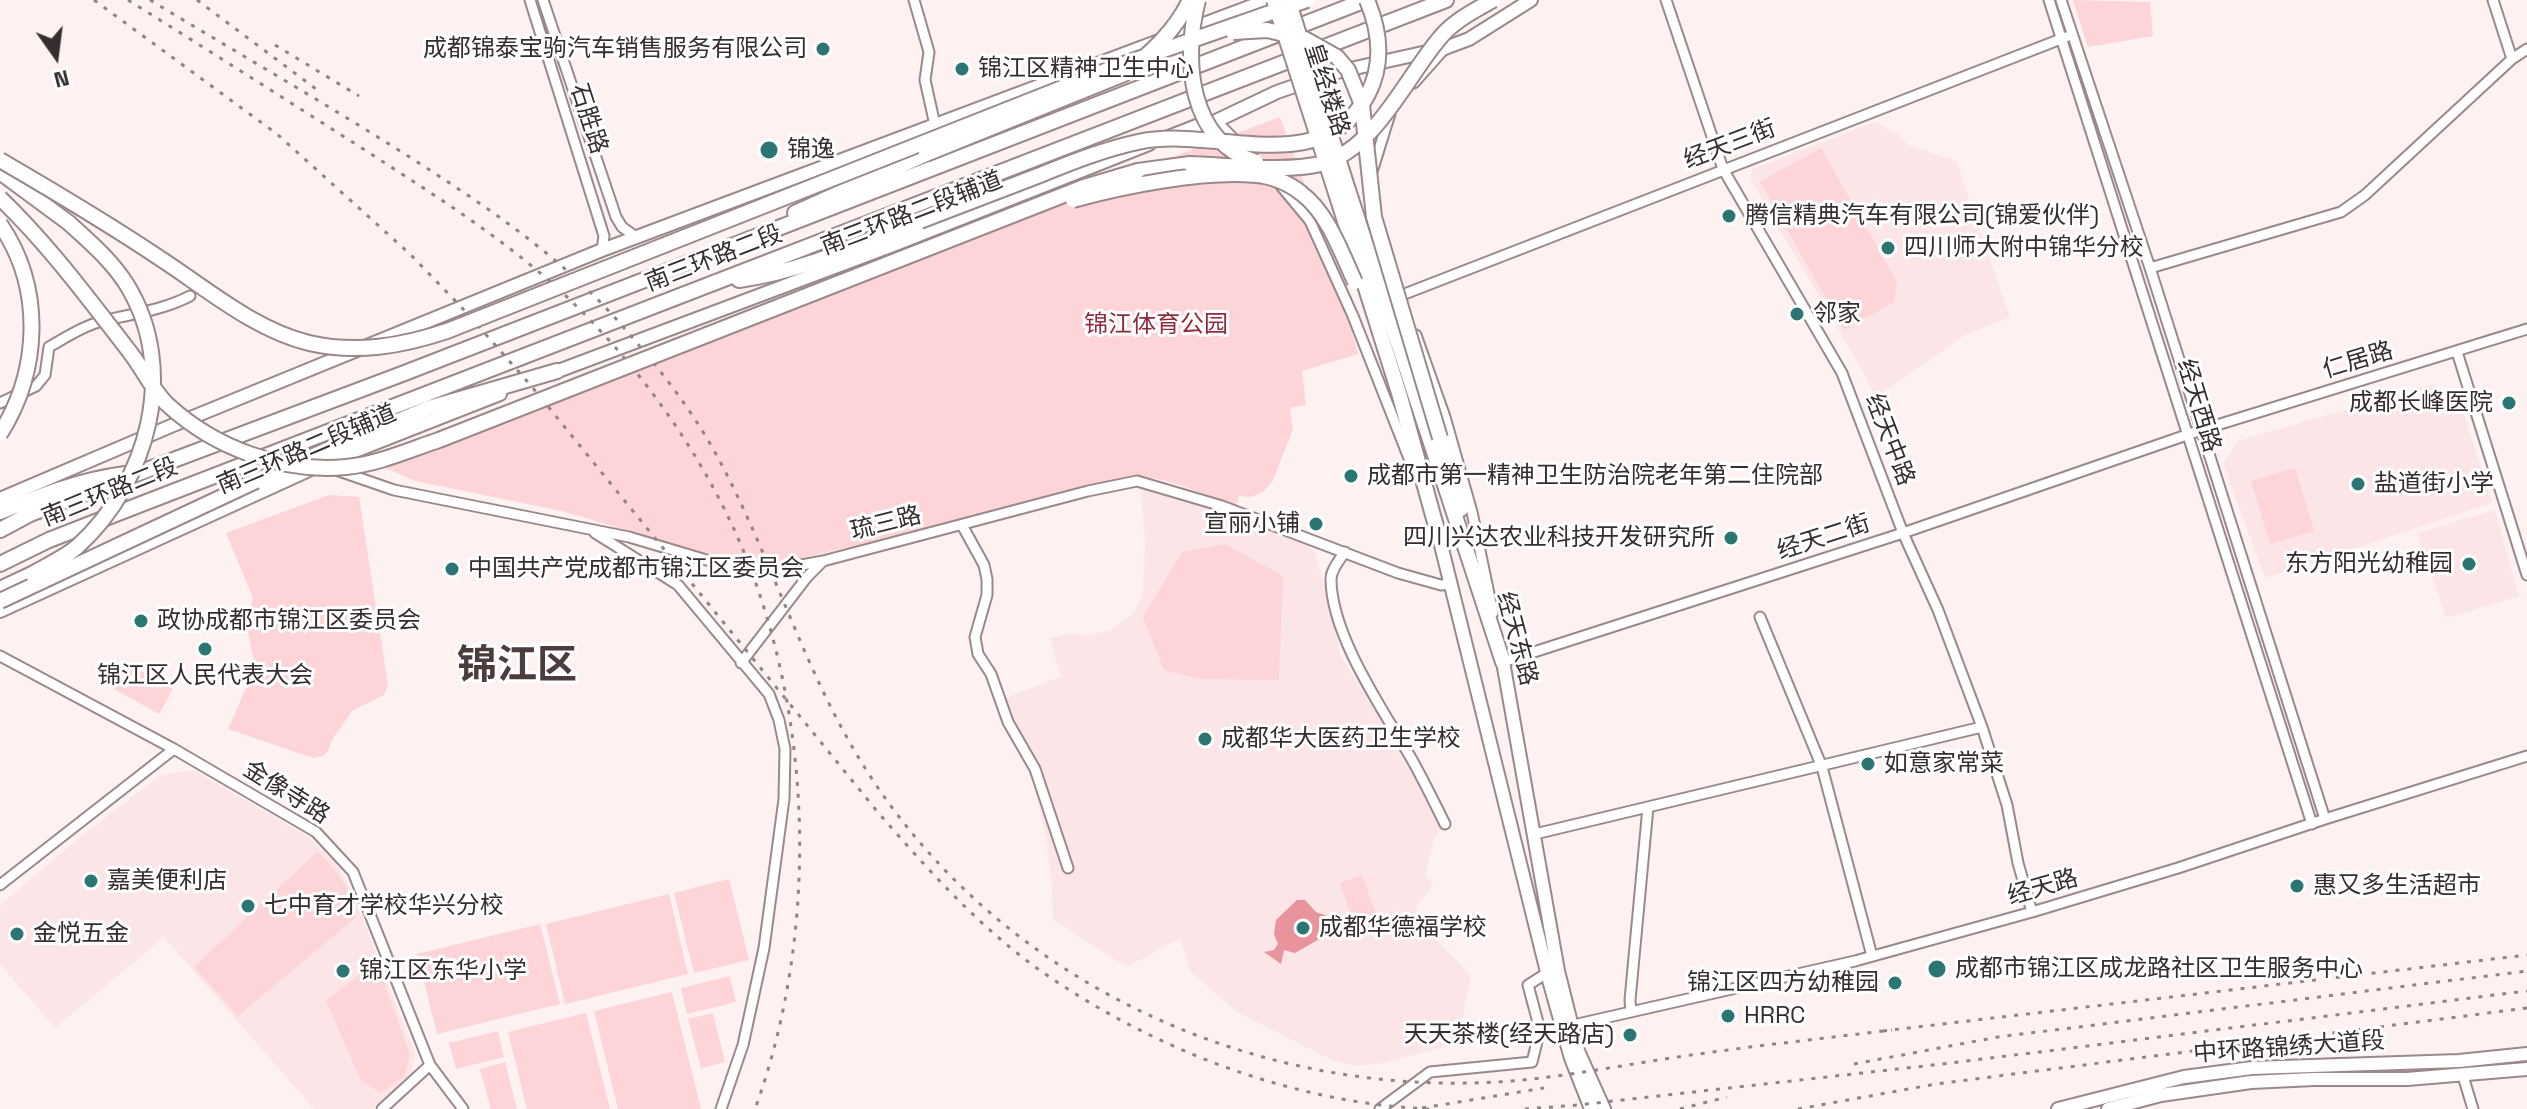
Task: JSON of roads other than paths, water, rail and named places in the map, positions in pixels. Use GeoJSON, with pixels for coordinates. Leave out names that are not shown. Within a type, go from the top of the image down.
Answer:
{"type":"FeatureCollection","features":[{"type":"Feature","properties":{"kind":"highway"},"geometry":{"type":"LineString","coordinates":[[705,256],[836,193],[1124,74],[1150,54],[1173,29],[1190,0]]}},
{"type":"Feature","properties":{"kind":"highway"},"geometry":{"type":"LineString","coordinates":[[1198,0],[1190,55],[1192,84],[1202,112],[1209,128],[1227,149],[1268,166]]}},
{"type":"Feature","properties":{"kind":"highway","name":"皇经楼路"},"geometry":{"type":"LineString","coordinates":[[1274,0],[1342,191]]}},
{"type":"Feature","properties":{"kind":"highway","name":"皇经楼路"},"geometry":{"type":"LineString","coordinates":[[1288,0],[1342,191]]}},
{"type":"Feature","properties":{"kind":"highway"},"geometry":{"type":"LineString","coordinates":[[0,160],[92,213],[250,317],[289,337],[337,348],[391,347],[447,331],[1115,67],[1307,0]]}},
{"type":"Feature","properties":{"kind":"highway"},"geometry":{"type":"LineString","coordinates":[[715,283],[771,275],[826,258],[1085,158],[1138,142],[1163,138],[1287,146],[1310,143],[1336,131],[1362,104],[1377,71],[1379,55],[1375,19],[1366,0]]}},
{"type":"Feature","properties":{"kind":"highway","name":"南三环路二段"},"geometry":{"type":"LineString","coordinates":[[0,530],[30,514],[153,470],[1366,0]]}},
{"type":"Feature","properties":{"kind":"highway","name":"南三环路二段"},"geometry":{"type":"LineString","coordinates":[[0,564],[49,540],[1446,0]]}},
{"type":"Feature","properties":{"kind":"highway"},"geometry":{"type":"LineString","coordinates":[[0,198],[57,259],[166,403],[201,431],[271,462],[301,467],[348,467],[387,458],[439,440],[1084,187],[1138,171],[1190,164],[1268,166],[1324,163],[1346,152],[1374,129],[1440,37],[1458,20],[1493,0]]}},
{"type":"Feature","properties":{"kind":"highway"},"geometry":{"type":"LineString","coordinates":[[1205,36],[1243,30],[1285,33],[1324,48],[1348,70],[1362,105],[1374,217],[1462,513],[1479,587]]}},
{"type":"Feature","properties":{"kind":"highway"},"geometry":{"type":"LineString","coordinates":[[0,172],[69,223],[107,258],[127,285],[143,317],[152,358],[153,389],[149,424],[136,465],[111,510],[77,547],[0,589]]}},
{"type":"Feature","properties":{"kind":"highway"},"geometry":{"type":"LineString","coordinates":[[1000,221],[1113,191],[1207,176],[1258,175],[1278,180],[1301,193],[1315,206],[1333,235],[1399,393]]}},
{"type":"Feature","properties":{"kind":"highway","name":"经天东路"},"geometry":{"type":"LineString","coordinates":[[1342,191],[1439,537]]}},
{"type":"Feature","properties":{"kind":"highway","name":"经天东路"},"geometry":{"type":"LineString","coordinates":[[1342,191],[1503,662]]}},
{"type":"Feature","properties":{"kind":"highway"},"geometry":{"type":"LineString","coordinates":[[0,224],[17,255],[24,276],[33,336],[23,389],[0,434]]}},
{"type":"Feature","properties":{"kind":"highway"},"geometry":{"type":"LineString","coordinates":[[0,600],[256,481],[429,408],[557,371]]}},
{"type":"Feature","properties":{"kind":"highway"},"geometry":{"type":"LineString","coordinates":[[0,512],[56,488],[92,478],[153,470]]}},
{"type":"Feature","properties":{"kind":"highway"},"geometry":{"type":"LineString","coordinates":[[0,589],[19,589]]}},
{"type":"Feature","properties":{"kind":"main road"},"geometry":{"type":"LineString","coordinates":[[0,499],[182,421],[602,250],[1246,4],[1268,0]]}},
{"type":"Feature","properties":{"kind":"main road","name":"南三环路二段辅道"},"geometry":{"type":"LineString","coordinates":[[0,611],[322,464],[557,371],[1216,121],[1277,92],[1337,72],[1445,48],[1469,39],[1531,0]]}},
{"type":"Feature","properties":{"kind":"main road","name":"经天东路"},"geometry":{"type":"LineString","coordinates":[[1439,537],[1547,973],[1604,1109]]}},
{"type":"Feature","properties":{"kind":"main road","name":"经天东路"},"geometry":{"type":"LineString","coordinates":[[1503,662],[1567,1026],[1591,1109]]}},
{"type":"Feature","properties":{"kind":"main road","name":"中环路锦绣大道段"},"geometry":{"type":"LineString","coordinates":[[2058,1109],[2184,1077],[2252,1068],[2459,1061],[2527,1054]]}},
{"type":"Feature","properties":{"kind":"main road","name":"中环路锦绣大道段"},"geometry":{"type":"LineString","coordinates":[[2108,1109],[2161,1095],[2251,1082],[2463,1076],[2527,1069]]}},
{"type":"Feature","properties":{"kind":"street","name":"石胜路"},"geometry":{"type":"LineString","coordinates":[[530,0],[604,236],[602,250]]}},
{"type":"Feature","properties":{"kind":"street"},"geometry":{"type":"LineString","coordinates":[[543,0],[616,217],[622,227],[636,237]]}},
{"type":"Feature","properties":{"kind":"street"},"geometry":{"type":"LineString","coordinates":[[914,0],[929,52],[925,80],[935,125]]}},
{"type":"Feature","properties":{"kind":"street","name":"经天中路"},"geometry":{"type":"LineString","coordinates":[[1666,0],[1723,169],[1842,373],[1903,533],[1938,610],[1982,727],[2007,805],[2018,863],[2032,912]]}},
{"type":"Feature","properties":{"kind":"street","name":"经天西路"},"geometry":{"type":"LineString","coordinates":[[2049,0],[2312,824]]}},
{"type":"Feature","properties":{"kind":"street","name":"经天西路"},"geometry":{"type":"LineString","coordinates":[[2061,0],[2150,268],[2325,819]]}},
{"type":"Feature","properties":{"kind":"street"},"geometry":{"type":"LineString","coordinates":[[2493,0],[2512,59]]}},
{"type":"Feature","properties":{"kind":"street","name":"经天三街"},"geometry":{"type":"LineString","coordinates":[[1402,295],[2073,34]]}},
{"type":"Feature","properties":{"kind":"street"},"geometry":{"type":"LineString","coordinates":[[1445,48],[1391,109],[1372,169],[1369,198],[1445,417],[1472,512],[1503,662]]}},
{"type":"Feature","properties":{"kind":"street"},"geometry":{"type":"LineString","coordinates":[[2150,268],[2341,212],[2365,195],[2512,59],[2527,49]]}},
{"type":"Feature","properties":{"kind":"street"},"geometry":{"type":"LineString","coordinates":[[1216,121],[1293,197],[1310,221],[1353,316],[1439,537]]}},
{"type":"Feature","properties":{"kind":"street"},"geometry":{"type":"LineString","coordinates":[[1293,197],[1303,171],[1316,158],[1339,149],[1355,154],[1372,169]]}},
{"type":"Feature","properties":{"kind":"street"},"geometry":{"type":"LineString","coordinates":[[0,403],[36,386],[45,375],[49,347],[77,330],[97,322],[175,304],[190,296]]}},
{"type":"Feature","properties":{"kind":"street","name":"仁居路"},"geometry":{"type":"LineString","coordinates":[[2201,430],[2527,329]]}},
{"type":"Feature","properties":{"kind":"street"},"geometry":{"type":"LineString","coordinates":[[2457,352],[2527,575]]}},
{"type":"Feature","properties":{"kind":"street","name":"经天二街"},"geometry":{"type":"LineString","coordinates":[[1503,662],[1903,533],[2201,430]]}},
{"type":"Feature","properties":{"kind":"street","name":"琉三路"},"geometry":{"type":"LineString","coordinates":[[322,464],[394,490],[629,537],[720,564],[780,569],[823,561],[1088,491],[1137,481],[1222,506],[1398,573],[1441,585],[1451,584]]}},
{"type":"Feature","properties":{"kind":"street"},"geometry":{"type":"LineString","coordinates":[[962,525],[984,565],[987,579],[987,595],[975,637],[978,654],[991,674],[1008,722],[1035,769],[1068,868]]}},
{"type":"Feature","properties":{"kind":"street"},"geometry":{"type":"LineString","coordinates":[[589,529],[678,585],[769,694],[779,720],[785,749],[784,799],[764,948],[743,1045],[721,1109]]}},
{"type":"Feature","properties":{"kind":"street"},"geometry":{"type":"LineString","coordinates":[[0,600],[19,589],[86,563],[151,544]]}},
{"type":"Feature","properties":{"kind":"street"},"geometry":{"type":"LineString","coordinates":[[1345,552],[1331,575],[1334,599],[1346,639],[1366,682],[1445,824]]}},
{"type":"Feature","properties":{"kind":"street"},"geometry":{"type":"LineString","coordinates":[[741,663],[807,577],[823,561]]}},
{"type":"Feature","properties":{"kind":"street"},"geometry":{"type":"LineString","coordinates":[[1760,617],[1822,767],[1872,956]]}},
{"type":"Feature","properties":{"kind":"street","name":"金像寺路"},"geometry":{"type":"LineString","coordinates":[[0,656],[174,749],[316,832],[353,872],[430,1065],[463,1109]]}},
{"type":"Feature","properties":{"kind":"street"},"geometry":{"type":"LineString","coordinates":[[1535,834],[1982,727]]}},
{"type":"Feature","properties":{"kind":"street"},"geometry":{"type":"LineString","coordinates":[[0,885],[174,749]]}},
{"type":"Feature","properties":{"kind":"street","name":"经天路"},"geometry":{"type":"LineString","coordinates":[[1567,1026],[1872,956],[2032,912],[2527,756]]}},
{"type":"Feature","properties":{"kind":"street"},"geometry":{"type":"LineString","coordinates":[[1631,1012],[1648,807]]}},
{"type":"Feature","properties":{"kind":"street"},"geometry":{"type":"LineString","coordinates":[[1380,1109],[1430,1072],[1532,1062],[1540,1030],[1528,985],[1547,973]]}},
{"type":"Feature","properties":{"kind":"street"},"geometry":{"type":"LineString","coordinates":[[382,1109],[430,1065]]}},
{"type":"Feature","properties":{"kind":"street"},"geometry":{"type":"LineString","coordinates":[[2463,1076],[2473,1109]]}},
{"type":"Feature","properties":{"kind":"railway"},"geometry":{"type":"LineString","coordinates":[[94,0],[277,134],[411,255],[533,388],[876,810],[937,878],[1003,941],[1051,978],[1094,1005],[1185,1051],[1233,1070],[1332,1097],[1432,1109]]}},
{"type":"Feature","properties":{"kind":"railway"},"geometry":{"type":"LineString","coordinates":[[128,0],[420,186],[471,220],[545,277],[593,323],[640,377],[682,435],[718,496],[760,595],[780,667],[793,741],[799,816],[798,892],[791,966],[776,1039],[755,1109]]}},
{"type":"Feature","properties":{"kind":"railway"},"geometry":{"type":"LineString","coordinates":[[150,0],[344,116],[466,194],[550,256],[601,303],[662,374],[717,456],[755,534],[823,692],[865,768],[918,841],[980,904],[1050,959],[1127,1004],[1208,1040],[1294,1065],[1382,1079],[1496,1082],[1892,1030]]}},
{"type":"Feature","properties":{"kind":"railway"},"geometry":{"type":"LineString","coordinates":[[197,0],[316,89]]}},
{"type":"Feature","properties":{"kind":"railway"},"geometry":{"type":"LineString","coordinates":[[275,45],[359,96]]}},
{"type":"Feature","properties":{"kind":"railway"},"geometry":{"type":"LineString","coordinates":[[1883,1031],[2527,955]]}},
{"type":"Feature","properties":{"kind":"railway"},"geometry":{"type":"LineString","coordinates":[[1854,1064],[1998,1037],[2527,971]]}},
{"type":"Feature","properties":{"kind":"railway"},"geometry":{"type":"LineString","coordinates":[[1525,1109],[1951,1063],[2527,991]]}},
{"type":"Feature","properties":{"kind":"railway"},"geometry":{"type":"LineString","coordinates":[[1798,1109],[1936,1084],[2527,1008]]}},
{"type":"Feature","properties":{"kind":"railway"},"geometry":{"type":"LineString","coordinates":[[1422,1108],[1544,1088]]}},
{"type":"Feature","properties":{"kind":"railway"},"geometry":{"type":"LineString","coordinates":[[1680,1109],[1727,1097]]}},
{"type":"Feature","properties":{"kind":"place","name":"成都锦泰宝驹汽车销售服务有限公司"},"geometry":{"type":"Point","coordinates":[823,49]}},
{"type":"Feature","properties":{"kind":"place","name":"锦江区精神卫生中心"},"geometry":{"type":"Point","coordinates":[962,69]}},
{"type":"Feature","properties":{"kind":"place","name":"锦逸"},"geometry":{"type":"Point","coordinates":[769,150]}},
{"type":"Feature","properties":{"kind":"place","name":"腾信精典汽车有限公司(锦爱伙伴)"},"geometry":{"type":"Point","coordinates":[1729,216]}},
{"type":"Feature","properties":{"kind":"place","name":"四川师大附中锦华分校"},"geometry":{"type":"Point","coordinates":[1888,248]}},
{"type":"Feature","properties":{"kind":"place","name":"邻家"},"geometry":{"type":"Point","coordinates":[1797,314]}},
{"type":"Feature","properties":{"kind":"place","name":"成都长峰医院"},"geometry":{"type":"Point","coordinates":[2509,403]}},
{"type":"Feature","properties":{"kind":"place","name":"成都市第一精神卫生防治院老年第二住院部"},"geometry":{"type":"Point","coordinates":[1351,476]}},
{"type":"Feature","properties":{"kind":"place","name":"盐道街小学"},"geometry":{"type":"Point","coordinates":[2358,484]}},
{"type":"Feature","properties":{"kind":"place","name":"宣丽小铺"},"geometry":{"type":"Point","coordinates":[1316,524]}},
{"type":"Feature","properties":{"kind":"place","name":"四川兴达农业科技开发研究所"},"geometry":{"type":"Point","coordinates":[1731,538]}},
{"type":"Feature","properties":{"kind":"place","name":"东方阳光幼稚园"},"geometry":{"type":"Point","coordinates":[2469,564]}},
{"type":"Feature","properties":{"kind":"place","name":"中国共产党成都市锦江区委员会"},"geometry":{"type":"Point","coordinates":[452,569]}},
{"type":"Feature","properties":{"kind":"place","name":"政协成都市锦江区委员会"},"geometry":{"type":"Point","coordinates":[141,621]}},
{"type":"Feature","properties":{"kind":"place","name":"锦江区人民代表大会"},"geometry":{"type":"Point","coordinates":[205,649]}},
{"type":"Feature","properties":{"kind":"place","name":"成都华大医药卫生学校"},"geometry":{"type":"Point","coordinates":[1205,739]}},
{"type":"Feature","properties":{"kind":"place","name":"如意家常菜"},"geometry":{"type":"Point","coordinates":[1868,764]}},
{"type":"Feature","properties":{"kind":"place","name":"嘉美便利店"},"geometry":{"type":"Point","coordinates":[91,881]}},
{"type":"Feature","properties":{"kind":"place","name":"惠又多生活超市"},"geometry":{"type":"Point","coordinates":[2297,886]}},
{"type":"Feature","properties":{"kind":"place","name":"七中育才学校华兴分校"},"geometry":{"type":"Point","coordinates":[248,906]}},
{"type":"Feature","properties":{"kind":"place","name":"成都华德福学校"},"geometry":{"type":"Point","coordinates":[1303,928]}},
{"type":"Feature","properties":{"kind":"place","name":"金悦五金"},"geometry":{"type":"Point","coordinates":[17,934]}},
{"type":"Feature","properties":{"kind":"place","name":"成都市锦江区成龙路社区卫生服务中心"},"geometry":{"type":"Point","coordinates":[1937,969]}},
{"type":"Feature","properties":{"kind":"place","name":"锦江区东华小学"},"geometry":{"type":"Point","coordinates":[343,971]}},
{"type":"Feature","properties":{"kind":"place","name":"锦江区四方幼稚园"},"geometry":{"type":"Point","coordinates":[1895,983]}},
{"type":"Feature","properties":{"kind":"place","name":"HRRC"},"geometry":{"type":"Point","coordinates":[1728,1016]}},
{"type":"Feature","properties":{"kind":"place","name":"天天茶楼(经天路店)"},"geometry":{"type":"Point","coordinates":[1630,1035]}},
{"type":"Feature","properties":{"kind":"district","name":"锦江区"},"geometry":{"type":"Point","coordinates":[517,667]}},
{"type":"Feature","properties":{"kind":"park label","name":"锦江体育公园"},"geometry":{"type":"Point","coordinates":[1156,325]}}]}
